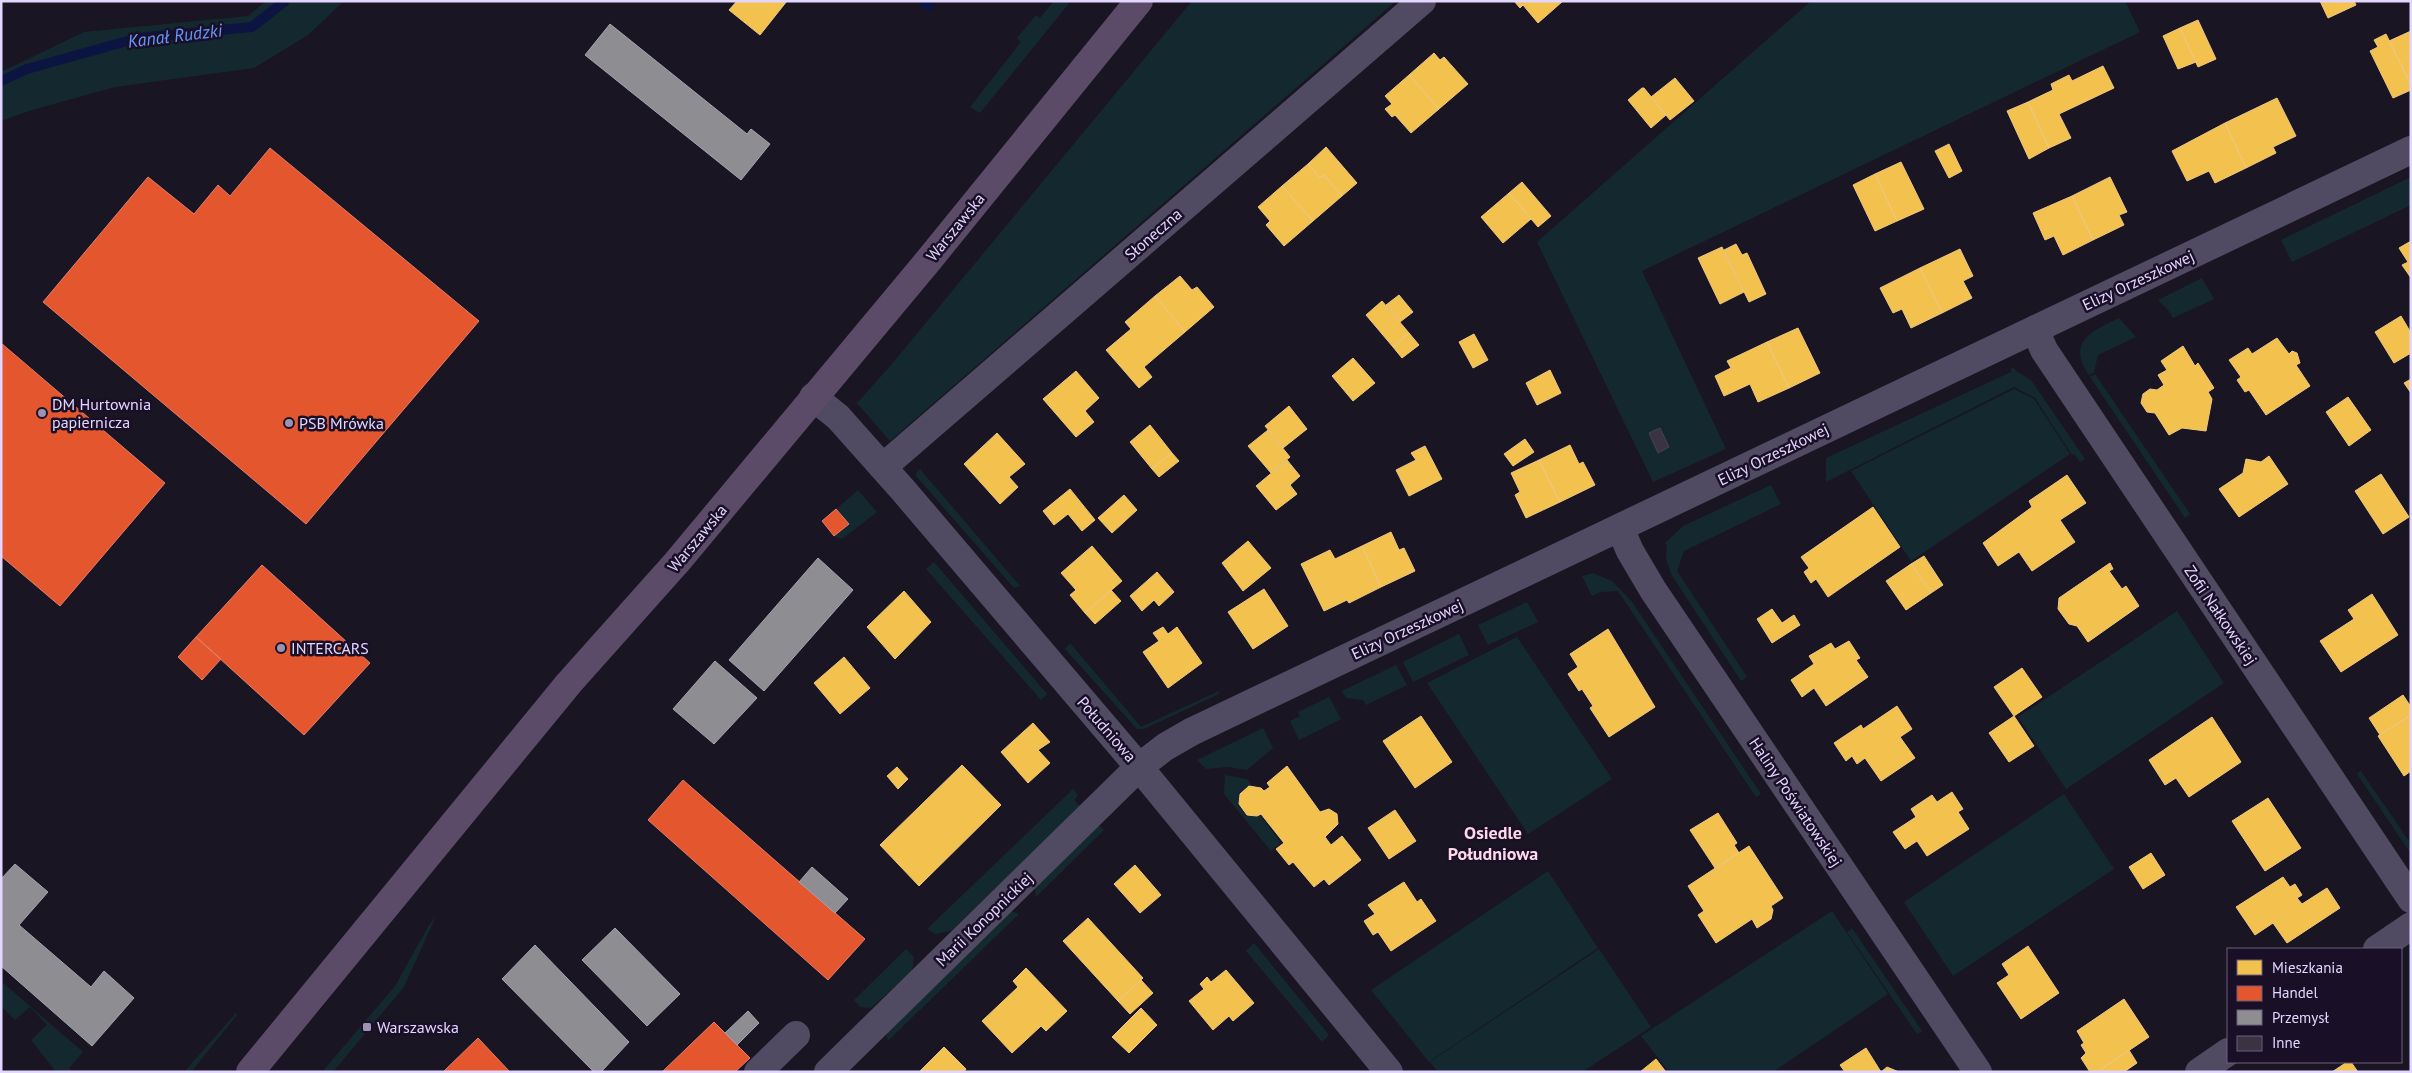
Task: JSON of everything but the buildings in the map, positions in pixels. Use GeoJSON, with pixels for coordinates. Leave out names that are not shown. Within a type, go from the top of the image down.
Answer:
{"type":"FeatureCollection","features":[{"type":"Feature","properties":{"kind":"main road","name":"Warszawska"},"geometry":{"type":"LineString","coordinates":[[250,1072],[569,683],[677,562],[928,261],[1139,1]]}},
{"type":"Feature","properties":{"kind":"street","name":"Słoneczna"},"geometry":{"type":"LineString","coordinates":[[883,467],[1422,1]]}},
{"type":"Feature","properties":{"kind":"street","name":"Elizy Orzeszkowej"},"geometry":{"type":"LineString","coordinates":[[1139,767],[1165,747],[1191,732],[2411,150]]}},
{"type":"Feature","properties":{"kind":"street","name":"Zofii Nałkowskiej"},"geometry":{"type":"LineString","coordinates":[[2035,329],[2044,350],[2411,899]]}},
{"type":"Feature","properties":{"kind":"street","name":"Południowa"},"geometry":{"type":"LineString","coordinates":[[813,397],[838,417],[883,467],[1139,767],[1389,1072]]}},
{"type":"Feature","properties":{"kind":"street","name":"Haliny Poświatowskiej"},"geometry":{"type":"LineString","coordinates":[[1620,528],[1630,551],[1653,590],[1978,1072]]}},
{"type":"Feature","properties":{"kind":"street","name":"Marii Konopnickiej"},"geometry":{"type":"LineString","coordinates":[[828,1072],[1139,767]]}},
{"type":"Feature","properties":{"kind":"street"},"geometry":{"type":"LineString","coordinates":[[2379,948],[2411,926]]}},
{"type":"Feature","properties":{"kind":"street"},"geometry":{"type":"LineString","coordinates":[[758,1072],[796,1035]]}},
{"type":"Feature","properties":{"kind":"street"},"geometry":{"type":"LineString","coordinates":[[2199,1072],[2227,1053]]}},
{"type":"Feature","properties":{"kind":"shaded area"},"geometry":{"type":"Polygon","coordinates":[[[266,1],[344,1],[308,35],[254,68],[115,87],[32,110],[1,121],[1,72],[84,32],[248,16],[266,1]]]}},
{"type":"Feature","properties":{"kind":"shaded area"},"geometry":{"type":"Polygon","coordinates":[[[1054,1],[1071,1],[980,113],[970,107],[1021,42],[1017,38],[1036,15],[1040,18],[1054,1]]]}},
{"type":"Feature","properties":{"kind":"shaded area"},"geometry":{"type":"Polygon","coordinates":[[[1192,1],[1396,1],[890,441],[857,403],[891,365],[1192,1]]]}},
{"type":"Feature","properties":{"kind":"shaded area"},"geometry":{"type":"Polygon","coordinates":[[[1811,1],[2125,1],[2140,32],[1642,271],[1726,449],[1653,482],[1537,242],[1811,1]]]}},
{"type":"Feature","properties":{"kind":"shaded area"},"geometry":{"type":"Polygon","coordinates":[[[2411,177],[2411,205],[2292,262],[2281,240],[2411,177]]]}},
{"type":"Feature","properties":{"kind":"shaded area"},"geometry":{"type":"Polygon","coordinates":[[[2202,278],[2214,299],[2173,318],[2158,300],[2202,278]]]}},
{"type":"Feature","properties":{"kind":"shaded area"},"geometry":{"type":"Polygon","coordinates":[[[2119,318],[2136,337],[2098,355],[2094,372],[2089,375],[2080,354],[2081,346],[2092,333],[2119,318]]]}},
{"type":"Feature","properties":{"kind":"shaded area"},"geometry":{"type":"Polygon","coordinates":[[[2011,368],[2031,380],[2085,459],[2080,462],[2074,454],[2072,455],[2035,398],[2014,387],[1826,482],[1826,458],[2011,372],[2011,368]]]}},
{"type":"Feature","properties":{"kind":"shaded area"},"geometry":{"type":"Polygon","coordinates":[[[2095,374],[2190,514],[2185,518],[2090,377],[2095,374]]]}},
{"type":"Feature","properties":{"kind":"shaded area"},"geometry":{"type":"Polygon","coordinates":[[[2014,389],[2034,399],[2070,454],[1911,561],[1851,471],[2014,389]]]}},
{"type":"Feature","properties":{"kind":"shaded area"},"geometry":{"type":"Polygon","coordinates":[[[920,469],[1020,586],[1014,588],[916,476],[920,469]]]}},
{"type":"Feature","properties":{"kind":"shaded area"},"geometry":{"type":"Polygon","coordinates":[[[1771,485],[1781,504],[1684,551],[1677,571],[1747,677],[1741,681],[1671,574],[1666,559],[1667,545],[1665,543],[1683,526],[1771,485]]]}},
{"type":"Feature","properties":{"kind":"shaded area"},"geometry":{"type":"Polygon","coordinates":[[[858,490],[877,512],[842,539],[834,536],[849,524],[836,509],[858,490]]]}},
{"type":"Feature","properties":{"kind":"shaded area"},"geometry":{"type":"Polygon","coordinates":[[[934,562],[1047,694],[1041,700],[926,569],[934,562]]]}},
{"type":"Feature","properties":{"kind":"shaded area"},"geometry":{"type":"Polygon","coordinates":[[[1593,573],[1612,581],[1632,602],[1761,794],[1756,797],[1618,591],[1600,592],[1592,596],[1582,576],[1593,573]]]}},
{"type":"Feature","properties":{"kind":"shaded area"},"geometry":{"type":"Polygon","coordinates":[[[1527,602],[1538,622],[1488,645],[1478,625],[1527,602]]]}},
{"type":"Feature","properties":{"kind":"shaded area"},"geometry":{"type":"Polygon","coordinates":[[[2177,611],[2224,683],[2066,789],[2018,717],[2177,611]]]}},
{"type":"Feature","properties":{"kind":"shaded area"},"geometry":{"type":"Polygon","coordinates":[[[1459,634],[1469,655],[1413,682],[1403,662],[1459,634]]]}},
{"type":"Feature","properties":{"kind":"shaded area"},"geometry":{"type":"Polygon","coordinates":[[[1517,637],[1612,779],[1528,834],[1427,683],[1517,637]]]}},
{"type":"Feature","properties":{"kind":"shaded area"},"geometry":{"type":"Polygon","coordinates":[[[1070,643],[1141,727],[1219,691],[1219,694],[1144,729],[1137,729],[1065,649],[1070,643]]]}},
{"type":"Feature","properties":{"kind":"shaded area"},"geometry":{"type":"Polygon","coordinates":[[[1396,665],[1407,685],[1366,705],[1363,700],[1346,698],[1342,691],[1396,665]]]}},
{"type":"Feature","properties":{"kind":"shaded area"},"geometry":{"type":"Polygon","coordinates":[[[1329,697],[1341,719],[1299,740],[1290,721],[1300,716],[1298,712],[1329,697]]]}},
{"type":"Feature","properties":{"kind":"shaded area"},"geometry":{"type":"Polygon","coordinates":[[[1263,728],[1273,748],[1247,770],[1228,767],[1206,769],[1197,760],[1263,728]]]}},
{"type":"Feature","properties":{"kind":"shaded area"},"geometry":{"type":"Polygon","coordinates":[[[2361,771],[2411,844],[2411,854],[2357,774],[2361,771]]]}},
{"type":"Feature","properties":{"kind":"shaded area"},"geometry":{"type":"Polygon","coordinates":[[[1225,775],[1247,779],[1251,784],[1239,793],[1238,805],[1247,816],[1261,816],[1281,843],[1271,851],[1224,794],[1225,775]]]}},
{"type":"Feature","properties":{"kind":"shaded area"},"geometry":{"type":"Polygon","coordinates":[[[1073,789],[1078,795],[1074,800],[1081,807],[952,930],[936,934],[927,929],[1073,789]]]}},
{"type":"Feature","properties":{"kind":"shaded area"},"geometry":{"type":"Polygon","coordinates":[[[2064,794],[2114,869],[1953,976],[1904,902],[2064,794]]]}},
{"type":"Feature","properties":{"kind":"shaded area"},"geometry":{"type":"Polygon","coordinates":[[[1099,825],[1104,830],[1036,897],[1035,888],[1099,825]]]}},
{"type":"Feature","properties":{"kind":"shaded area"},"geometry":{"type":"Polygon","coordinates":[[[1548,871],[1598,948],[1429,1062],[1371,990],[1548,871]]]}},
{"type":"Feature","properties":{"kind":"shaded area"},"geometry":{"type":"Polygon","coordinates":[[[1011,911],[1019,914],[888,1041],[886,1034],[1011,911]]]}},
{"type":"Feature","properties":{"kind":"shaded area"},"geometry":{"type":"Polygon","coordinates":[[[1832,911],[1888,994],[1773,1072],[1669,1072],[1641,1036],[1832,911]]]}},
{"type":"Feature","properties":{"kind":"shaded area"},"geometry":{"type":"Polygon","coordinates":[[[436,916],[404,987],[333,1072],[322,1072],[395,986],[436,916]]]}},
{"type":"Feature","properties":{"kind":"shaded area"},"geometry":{"type":"Polygon","coordinates":[[[1852,928],[1922,1031],[1917,1034],[1847,932],[1852,928]]]}},
{"type":"Feature","properties":{"kind":"shaded area"},"geometry":{"type":"Polygon","coordinates":[[[1254,943],[1329,1035],[1322,1042],[1246,951],[1254,943]]]}},
{"type":"Feature","properties":{"kind":"shaded area"},"geometry":{"type":"Polygon","coordinates":[[[906,949],[914,957],[912,971],[871,1008],[860,1007],[854,1000],[906,949]]]}},
{"type":"Feature","properties":{"kind":"shaded area"},"geometry":{"type":"Polygon","coordinates":[[[1599,949],[1651,1027],[1582,1072],[1438,1072],[1430,1062],[1599,949]]]}},
{"type":"Feature","properties":{"kind":"shaded area"},"geometry":{"type":"Polygon","coordinates":[[[1,981],[83,1052],[69,1068],[73,1072],[56,1072],[31,1040],[47,1025],[30,1007],[15,1020],[1,1006],[1,981]]]}},
{"type":"Feature","properties":{"kind":"shaded area"},"geometry":{"type":"Polygon","coordinates":[[[236,1013],[237,1015],[191,1072],[184,1072],[236,1013]]]}},
{"type":"Feature","properties":{"kind":"waterway","name":"Kanał Rudzki"},"geometry":{"type":"LineString","coordinates":[[1,81],[27,69],[138,38],[252,27],[285,1]]}},
{"type":"Feature","properties":{"kind":"waterway","name":"Kanał Rudzki"},"geometry":{"type":"LineString","coordinates":[[923,1],[929,6]]}},
{"type":"Feature","properties":{"kind":"place","name":"DM Hurtownia papiernicza"},"geometry":{"type":"Point","coordinates":[42,413]}},
{"type":"Feature","properties":{"kind":"place","name":"PSB Mrówka"},"geometry":{"type":"Point","coordinates":[289,423]}},
{"type":"Feature","properties":{"kind":"place","name":"INTERCARS"},"geometry":{"type":"Point","coordinates":[281,648]}},
{"type":"Feature","properties":{"kind":"place","name":"Warszawska"},"geometry":{"type":"Point","coordinates":[367,1027]}},
{"type":"Feature","properties":{"kind":"district","name":"Osiedle Południowa"},"geometry":{"type":"Point","coordinates":[1493,843]}}]}
